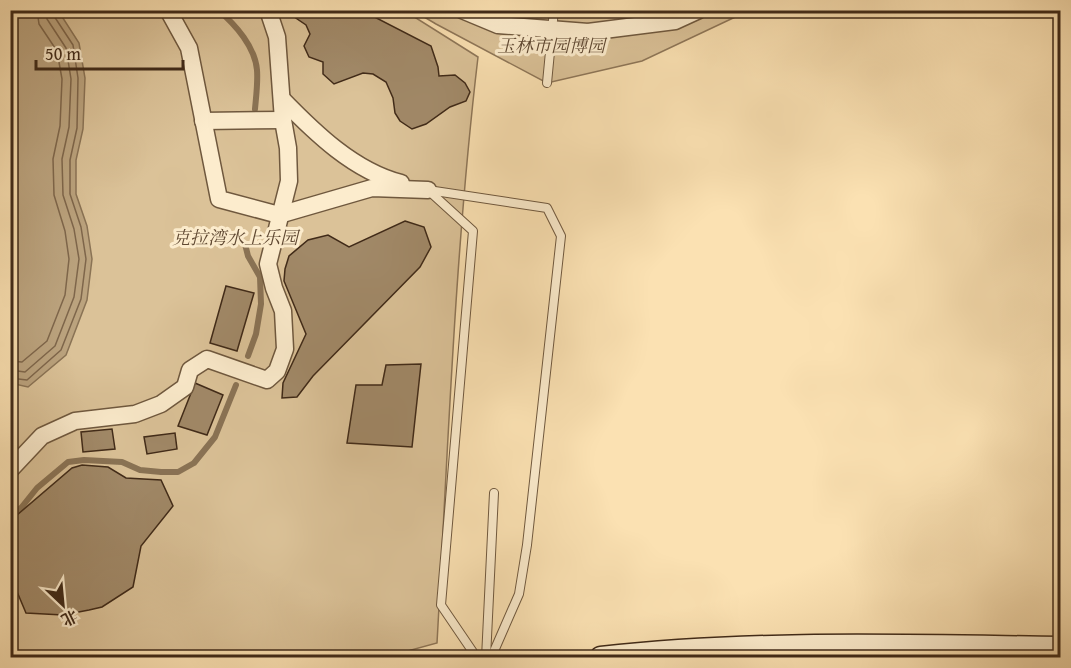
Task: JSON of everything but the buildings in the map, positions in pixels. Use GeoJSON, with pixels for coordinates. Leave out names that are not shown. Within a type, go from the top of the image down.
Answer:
{"type":"FeatureCollection","features":[{"type":"Feature","properties":{"kind":"main road"},"geometry":{"type":"LineString","coordinates":[[601,657],[785,646],[1060,648]]}},
{"type":"Feature","properties":{"kind":"street"},"geometry":{"type":"LineString","coordinates":[[168,10],[189,48],[219,199],[279,215],[372,188],[428,190]]}},
{"type":"Feature","properties":{"kind":"street"},"geometry":{"type":"LineString","coordinates":[[10,470],[42,436],[75,421],[135,414],[161,404],[185,387],[190,370],[207,359],[267,380],[277,371],[285,349],[283,311],[268,264],[289,181],[277,37],[268,10]]}},
{"type":"Feature","properties":{"kind":"street"},"geometry":{"type":"LineString","coordinates":[[462,10],[498,25],[588,32],[675,21],[699,10]]}},
{"type":"Feature","properties":{"kind":"street"},"geometry":{"type":"LineString","coordinates":[[282,99],[313,131],[382,178],[428,190]]}},
{"type":"Feature","properties":{"kind":"street"},"geometry":{"type":"LineString","coordinates":[[203,121],[283,120]]}},
{"type":"Feature","properties":{"kind":"lane"},"geometry":{"type":"LineString","coordinates":[[547,83],[554,10]]}},
{"type":"Feature","properties":{"kind":"lane"},"geometry":{"type":"LineString","coordinates":[[428,190],[473,231],[441,605],[477,657]]}},
{"type":"Feature","properties":{"kind":"lane"},"geometry":{"type":"LineString","coordinates":[[428,190],[547,208],[561,236],[527,545],[519,594],[491,657]]}},
{"type":"Feature","properties":{"kind":"lane"},"geometry":{"type":"LineString","coordinates":[[486,657],[494,492]]}},
{"type":"Feature","properties":{"kind":"green space","name":"克拉湾水上乐园"},"geometry":{"type":"Polygon","coordinates":[[[10,11],[405,11],[478,57],[463,203],[437,643],[382,658],[11,657],[10,11]]]}},
{"type":"Feature","properties":{"kind":"green space","name":"玉林市园博园"},"geometry":{"type":"Polygon","coordinates":[[[414,11],[748,11],[642,61],[547,83],[414,11]]]}},
{"type":"Feature","properties":{"kind":"water"},"geometry":{"type":"Polygon","coordinates":[[[10,11],[57,11],[79,43],[85,78],[83,129],[76,160],[76,194],[87,226],[92,259],[87,300],[66,355],[28,387],[10,383],[10,11]]]}},
{"type":"Feature","properties":{"kind":"waterway"},"geometry":{"type":"LineString","coordinates":[[218,10],[238,30],[253,53],[257,75],[255,109]]}},
{"type":"Feature","properties":{"kind":"waterway"},"geometry":{"type":"LineString","coordinates":[[245,244],[248,256],[260,277],[261,304],[256,334],[248,356]]}},
{"type":"Feature","properties":{"kind":"waterway"},"geometry":{"type":"LineString","coordinates":[[10,516],[21,508],[37,488],[68,462],[84,460],[122,462],[140,470],[161,472],[178,472],[194,463],[215,437],[236,385]]}}]}
